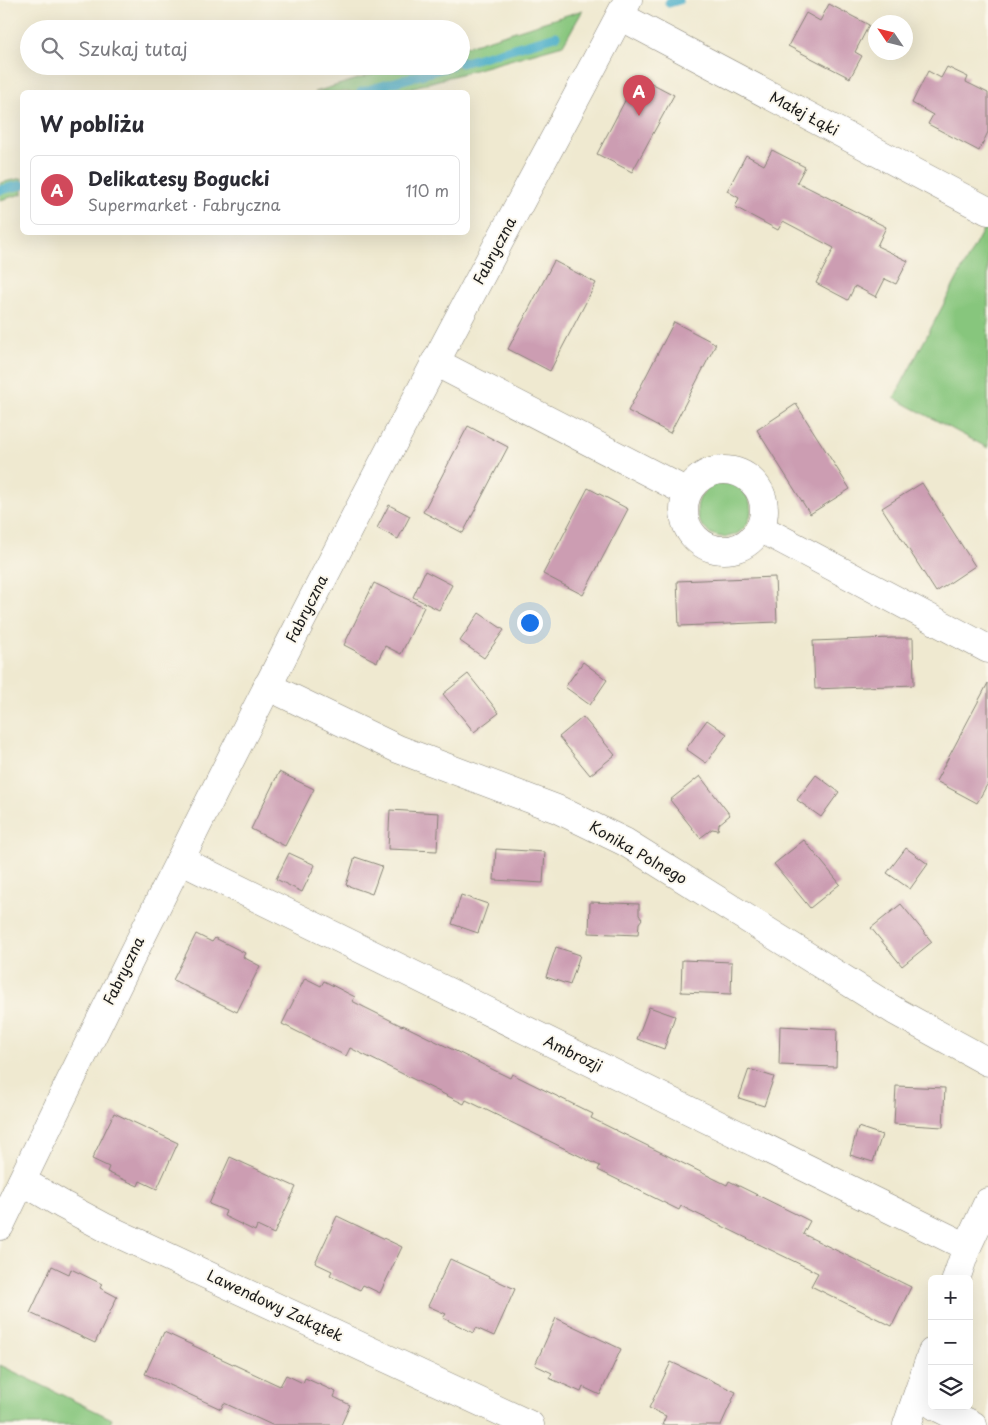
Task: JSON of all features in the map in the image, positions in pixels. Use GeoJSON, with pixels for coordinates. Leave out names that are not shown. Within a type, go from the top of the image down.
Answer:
{"type":"FeatureCollection","features":[{"type":"Feature","properties":{"kind":"street","name":"Małej Łąki"},"geometry":{"type":"LineString","coordinates":[[624,8],[988,211]]}},
{"type":"Feature","properties":{"kind":"street","name":"Fabryczna"},"geometry":{"type":"LineString","coordinates":[[0,1226],[267,686],[435,362],[624,8]]}},
{"type":"Feature","properties":{"kind":"street"},"geometry":{"type":"LineString","coordinates":[[435,362],[688,492]]}},
{"type":"Feature","properties":{"kind":"street"},"geometry":{"type":"LineString","coordinates":[[725,469],[747,476],[761,494],[764,505],[764,517],[760,528],[742,546],[730,550],[718,550],[706,546],[695,538],[688,528],[683,504],[688,492],[694,482],[714,470],[725,469]]}},
{"type":"Feature","properties":{"kind":"street"},"geometry":{"type":"LineString","coordinates":[[760,528],[988,649]]}},
{"type":"Feature","properties":{"kind":"street","name":"Konika Polnego"},"geometry":{"type":"LineString","coordinates":[[267,686],[398,749],[557,809],[605,832],[634,848],[895,1011],[988,1062]]}},
{"type":"Feature","properties":{"kind":"street","name":"Ambrozji"},"geometry":{"type":"LineString","coordinates":[[180,860],[967,1247]]}},
{"type":"Feature","properties":{"kind":"street","name":"Lawendowy Zakątek"},"geometry":{"type":"LineString","coordinates":[[22,1181],[106,1228],[530,1425]]}},
{"type":"Feature","properties":{"kind":"street"},"geometry":{"type":"LineString","coordinates":[[957,1275],[967,1247],[988,1202]]}},
{"type":"Feature","properties":{"kind":"street"},"geometry":{"type":"LineString","coordinates":[[907,1425],[928,1402]]}},
{"type":"Feature","properties":{"kind":"street"},"geometry":{"type":"LineString","coordinates":[[944,1410],[973,1425]]}},
{"type":"Feature","properties":{"kind":"green space"},"geometry":{"type":"Polygon","coordinates":[[[583,10],[563,45],[470,71],[470,45],[583,10]]]}},
{"type":"Feature","properties":{"kind":"green space"},"geometry":{"type":"Polygon","coordinates":[[[371,75],[456,75],[403,90],[322,90],[371,75]]]}},
{"type":"Feature","properties":{"kind":"green space"},"geometry":{"type":"Polygon","coordinates":[[[20,178],[20,195],[0,200],[0,183],[20,178]]]}},
{"type":"Feature","properties":{"kind":"green space"},"geometry":{"type":"Polygon","coordinates":[[[984,228],[988,230],[988,448],[894,398],[984,228]]]}},
{"type":"Feature","properties":{"kind":"green space"},"geometry":{"type":"Polygon","coordinates":[[[724,483],[734,485],[743,491],[749,500],[751,510],[749,520],[743,529],[734,535],[724,537],[714,535],[705,529],[699,520],[697,510],[699,500],[705,491],[714,485],[724,483]]]}},
{"type":"Feature","properties":{"kind":"green space"},"geometry":{"type":"Polygon","coordinates":[[[0,1365],[112,1419],[109,1425],[0,1425],[0,1365]]]}},
{"type":"Feature","properties":{"kind":"building"},"geometry":{"type":"Polygon","coordinates":[[[829,4],[868,24],[855,52],[862,56],[850,78],[788,46],[806,13],[820,21],[829,4]]]}},
{"type":"Feature","properties":{"kind":"building"},"geometry":{"type":"Polygon","coordinates":[[[947,67],[968,77],[966,82],[988,93],[988,132],[979,151],[928,124],[933,115],[912,103],[928,71],[941,78],[947,67]]]}},
{"type":"Feature","properties":{"kind":"building"},"geometry":{"type":"Polygon","coordinates":[[[638,76],[674,95],[632,172],[597,154],[638,76]]]}},
{"type":"Feature","properties":{"kind":"building"},"geometry":{"type":"Polygon","coordinates":[[[772,150],[805,167],[797,182],[886,227],[877,246],[908,261],[896,284],[885,279],[876,297],[855,286],[848,300],[816,283],[834,248],[783,221],[778,230],[735,207],[739,198],[727,191],[746,155],[764,165],[772,150]]]}},
{"type":"Feature","properties":{"kind":"building"},"geometry":{"type":"Polygon","coordinates":[[[554,261],[596,283],[550,371],[508,349],[554,261]]]}},
{"type":"Feature","properties":{"kind":"building"},"geometry":{"type":"Polygon","coordinates":[[[674,322],[716,344],[670,433],[628,411],[674,322]]]}},
{"type":"Feature","properties":{"kind":"building"},"geometry":{"type":"Polygon","coordinates":[[[796,404],[850,489],[810,514],[757,430],[796,404]]]}},
{"type":"Feature","properties":{"kind":"building"},"geometry":{"type":"Polygon","coordinates":[[[468,426],[508,447],[463,533],[423,512],[468,426]]]}},
{"type":"Feature","properties":{"kind":"building"},"geometry":{"type":"Polygon","coordinates":[[[922,483],[975,566],[936,592],[882,508],[922,483]]]}},
{"type":"Feature","properties":{"kind":"building"},"geometry":{"type":"Polygon","coordinates":[[[588,488],[628,509],[583,595],[543,574],[588,488]]]}},
{"type":"Feature","properties":{"kind":"building"},"geometry":{"type":"Polygon","coordinates":[[[389,505],[410,516],[398,539],[377,528],[389,505]]]}},
{"type":"Feature","properties":{"kind":"building"},"geometry":{"type":"Polygon","coordinates":[[[425,571],[452,585],[439,610],[413,597],[425,571]]]}},
{"type":"Feature","properties":{"kind":"building"},"geometry":{"type":"Polygon","coordinates":[[[775,577],[777,622],[679,626],[677,581],[775,577]]]}},
{"type":"Feature","properties":{"kind":"building"},"geometry":{"type":"Polygon","coordinates":[[[374,583],[424,607],[401,654],[385,646],[377,662],[344,645],[374,583]]]}},
{"type":"Feature","properties":{"kind":"building"},"geometry":{"type":"Polygon","coordinates":[[[479,613],[504,630],[484,658],[460,641],[479,613]]]}},
{"type":"Feature","properties":{"kind":"building"},"geometry":{"type":"Polygon","coordinates":[[[913,638],[914,685],[815,689],[813,641],[913,638]]]}},
{"type":"Feature","properties":{"kind":"building"},"geometry":{"type":"Polygon","coordinates":[[[583,662],[607,680],[590,705],[565,687],[583,662]]]}},
{"type":"Feature","properties":{"kind":"building"},"geometry":{"type":"Polygon","coordinates":[[[468,674],[499,713],[474,732],[443,694],[468,674]]]}},
{"type":"Feature","properties":{"kind":"building"},"geometry":{"type":"Polygon","coordinates":[[[988,683],[988,783],[977,803],[936,781],[988,683]]]}},
{"type":"Feature","properties":{"kind":"building"},"geometry":{"type":"Polygon","coordinates":[[[583,717],[615,755],[590,775],[559,737],[583,717]]]}},
{"type":"Feature","properties":{"kind":"building"},"geometry":{"type":"Polygon","coordinates":[[[707,720],[727,734],[706,763],[686,749],[707,720]]]}},
{"type":"Feature","properties":{"kind":"building"},"geometry":{"type":"Polygon","coordinates":[[[279,772],[314,789],[285,846],[251,829],[279,772]]]}},
{"type":"Feature","properties":{"kind":"building"},"geometry":{"type":"Polygon","coordinates":[[[816,775],[839,792],[821,817],[797,800],[816,775]]]}},
{"type":"Feature","properties":{"kind":"building"},"geometry":{"type":"Polygon","coordinates":[[[700,776],[730,815],[719,824],[718,830],[712,829],[700,838],[670,800],[700,776]]]}},
{"type":"Feature","properties":{"kind":"building"},"geometry":{"type":"Polygon","coordinates":[[[390,810],[439,813],[437,851],[388,849],[390,810]]]}},
{"type":"Feature","properties":{"kind":"building"},"geometry":{"type":"Polygon","coordinates":[[[804,840],[840,884],[810,908],[774,864],[804,840]]]}},
{"type":"Feature","properties":{"kind":"building"},"geometry":{"type":"Polygon","coordinates":[[[906,848],[928,864],[910,889],[887,873],[906,848]]]}},
{"type":"Feature","properties":{"kind":"building"},"geometry":{"type":"Polygon","coordinates":[[[496,849],[545,852],[543,883],[494,880],[496,849]]]}},
{"type":"Feature","properties":{"kind":"building"},"geometry":{"type":"Polygon","coordinates":[[[289,853],[315,865],[302,892],[276,879],[289,853]]]}},
{"type":"Feature","properties":{"kind":"building"},"geometry":{"type":"Polygon","coordinates":[[[355,857],[382,866],[372,894],[346,885],[355,857]]]}},
{"type":"Feature","properties":{"kind":"building"},"geometry":{"type":"Polygon","coordinates":[[[461,895],[488,904],[478,933],[452,924],[461,895]]]}},
{"type":"Feature","properties":{"kind":"building"},"geometry":{"type":"Polygon","coordinates":[[[590,902],[639,904],[639,915],[642,919],[639,923],[638,935],[589,933],[590,902]]]}},
{"type":"Feature","properties":{"kind":"building"},"geometry":{"type":"Polygon","coordinates":[[[901,904],[932,942],[902,966],[871,928],[901,904]]]}},
{"type":"Feature","properties":{"kind":"building"},"geometry":{"type":"Polygon","coordinates":[[[196,934],[212,942],[215,938],[245,953],[243,957],[260,966],[237,1012],[173,980],[196,934]]]}},
{"type":"Feature","properties":{"kind":"building"},"geometry":{"type":"Polygon","coordinates":[[[556,947],[580,955],[570,985],[546,977],[556,947]]]}},
{"type":"Feature","properties":{"kind":"building"},"geometry":{"type":"Polygon","coordinates":[[[682,960],[732,962],[731,994],[681,992],[682,960]]]}},
{"type":"Feature","properties":{"kind":"building"},"geometry":{"type":"Polygon","coordinates":[[[305,978],[321,986],[324,981],[355,997],[352,1001],[402,1026],[510,1078],[512,1074],[593,1114],[591,1118],[727,1185],[729,1181],[810,1221],[803,1234],[911,1287],[892,1326],[811,1286],[818,1273],[681,1206],[679,1210],[598,1170],[600,1166],[466,1100],[464,1104],[350,1048],[346,1056],[282,1024],[305,978]]]}},
{"type":"Feature","properties":{"kind":"building"},"geometry":{"type":"Polygon","coordinates":[[[649,1007],[675,1016],[664,1049],[637,1039],[649,1007]]]}},
{"type":"Feature","properties":{"kind":"building"},"geometry":{"type":"Polygon","coordinates":[[[780,1026],[837,1029],[836,1067],[779,1065],[780,1026]]]}},
{"type":"Feature","properties":{"kind":"building"},"geometry":{"type":"Polygon","coordinates":[[[749,1069],[774,1077],[764,1106],[739,1098],[749,1069]]]}},
{"type":"Feature","properties":{"kind":"building"},"geometry":{"type":"Polygon","coordinates":[[[896,1086],[945,1088],[943,1127],[894,1124],[896,1086]]]}},
{"type":"Feature","properties":{"kind":"building"},"geometry":{"type":"Polygon","coordinates":[[[114,1113],[178,1143],[157,1189],[140,1181],[138,1186],[107,1172],[109,1167],[92,1159],[114,1113]]]}},
{"type":"Feature","properties":{"kind":"building"},"geometry":{"type":"Polygon","coordinates":[[[858,1127],[882,1135],[873,1162],[850,1155],[858,1127]]]}},
{"type":"Feature","properties":{"kind":"building"},"geometry":{"type":"Polygon","coordinates":[[[230,1157],[296,1187],[274,1234],[257,1226],[255,1231],[224,1216],[226,1211],[209,1204],[230,1157]]]}},
{"type":"Feature","properties":{"kind":"building"},"geometry":{"type":"Polygon","coordinates":[[[337,1216],[402,1247],[380,1293],[363,1285],[360,1290],[330,1275],[332,1271],[315,1263],[337,1216]]]}},
{"type":"Feature","properties":{"kind":"building"},"geometry":{"type":"Polygon","coordinates":[[[450,1259],[515,1289],[494,1336],[476,1328],[474,1333],[443,1318],[446,1314],[428,1306],[450,1259]]]}},
{"type":"Feature","properties":{"kind":"building"},"geometry":{"type":"Polygon","coordinates":[[[52,1266],[69,1274],[71,1269],[102,1284],[100,1288],[117,1297],[95,1343],[30,1313],[52,1266]]]}},
{"type":"Feature","properties":{"kind":"building"},"geometry":{"type":"Polygon","coordinates":[[[556,1318],[621,1349],[600,1395],[583,1387],[581,1392],[549,1378],[552,1373],[535,1365],[556,1318]]]}},
{"type":"Feature","properties":{"kind":"building"},"geometry":{"type":"Polygon","coordinates":[[[164,1332],[280,1386],[286,1375],[303,1383],[305,1378],[336,1392],[334,1397],[350,1405],[341,1425],[272,1425],[224,1403],[221,1409],[145,1374],[164,1332]]]}},
{"type":"Feature","properties":{"kind":"building"},"geometry":{"type":"Polygon","coordinates":[[[671,1362],[736,1392],[721,1425],[662,1425],[666,1416],[649,1408],[671,1362]]]}},
{"type":"Feature","properties":{"kind":"waterway"},"geometry":{"type":"LineString","coordinates":[[669,3],[679,0]]}},
{"type":"Feature","properties":{"kind":"waterway"},"geometry":{"type":"LineString","coordinates":[[470,60],[556,36]]}},
{"type":"Feature","properties":{"kind":"waterway"},"geometry":{"type":"LineString","coordinates":[[368,90],[420,75]]}},
{"type":"Feature","properties":{"kind":"waterway"},"geometry":{"type":"LineString","coordinates":[[0,190],[20,185]]}},
{"type":"Feature","properties":{"kind":"place","name":"Delikatesy Bogucki"},"geometry":{"type":"Point","coordinates":[639,116]}}]}
